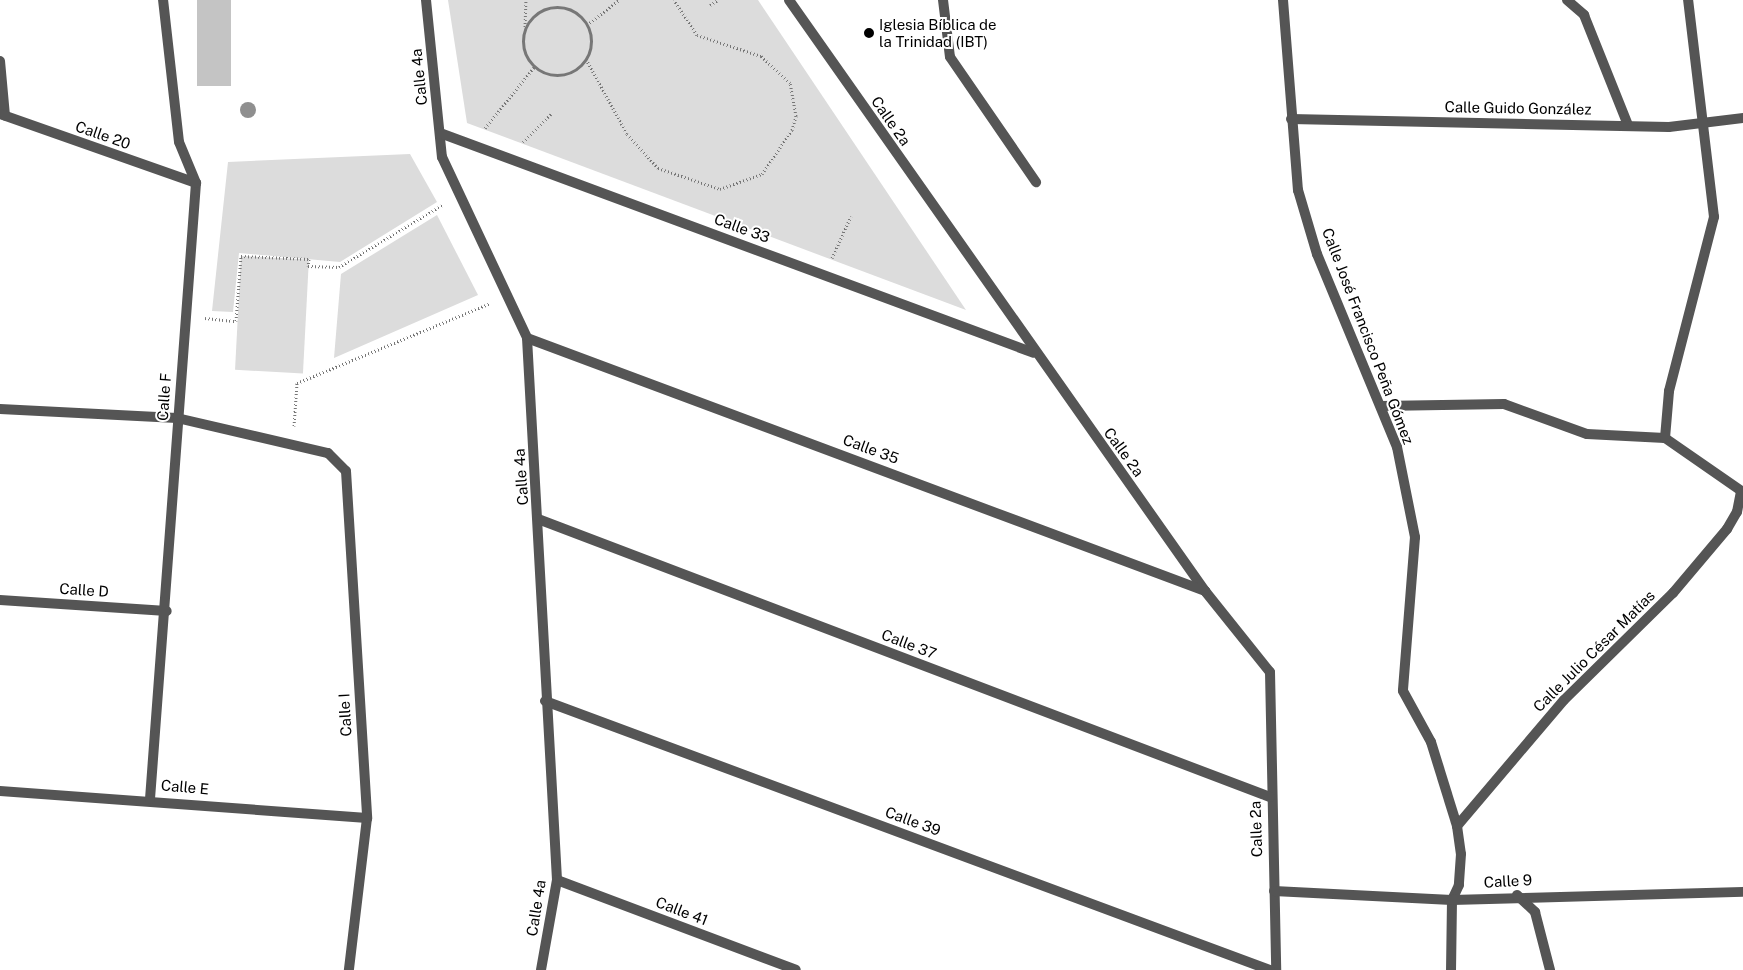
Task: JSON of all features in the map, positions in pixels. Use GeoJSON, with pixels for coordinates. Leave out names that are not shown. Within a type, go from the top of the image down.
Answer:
{"type":"FeatureCollection","features":[{"type":"Feature","properties":{"kind":"street","name":"Calle F"},"geometry":{"type":"LineString","coordinates":[[150,799],[167,611],[177,418],[196,183],[179,142],[163,0]]}},
{"type":"Feature","properties":{"kind":"street","name":"Calle 4a"},"geometry":{"type":"LineString","coordinates":[[426,0],[442,157],[527,338],[538,519],[545,701],[557,880],[541,970]]}},
{"type":"Feature","properties":{"kind":"street","name":"Calle 2a"},"geometry":{"type":"LineString","coordinates":[[790,0],[1034,353],[1205,591],[1270,672],[1270,797],[1276,970]]}},
{"type":"Feature","properties":{"kind":"street"},"geometry":{"type":"LineString","coordinates":[[942,0],[950,57],[1036,182]]}},
{"type":"Feature","properties":{"kind":"street","name":"Calle José Francisco Peña Gómez"},"geometry":{"type":"LineString","coordinates":[[1283,0],[1298,190],[1317,254],[1397,447],[1415,537],[1403,691],[1431,742],[1457,826],[1460,877],[1452,900],[1451,970]]}},
{"type":"Feature","properties":{"kind":"street"},"geometry":{"type":"LineString","coordinates":[[1567,0],[1584,15],[1628,125]]}},
{"type":"Feature","properties":{"kind":"street"},"geometry":{"type":"LineString","coordinates":[[1665,438],[1669,391],[1714,217],[1700,124],[1688,0]]}},
{"type":"Feature","properties":{"kind":"street"},"geometry":{"type":"LineString","coordinates":[[0,61],[3,115]]}},
{"type":"Feature","properties":{"kind":"street","name":"Calle 20"},"geometry":{"type":"LineString","coordinates":[[3,115],[196,183]]}},
{"type":"Feature","properties":{"kind":"street","name":"Calle Guido González"},"geometry":{"type":"LineString","coordinates":[[1291,119],[1628,125],[1700,124],[1743,118]]}},
{"type":"Feature","properties":{"kind":"street","name":"Calle 33"},"geometry":{"type":"LineString","coordinates":[[440,133],[1034,353]]}},
{"type":"Feature","properties":{"kind":"street","name":"Calle 35"},"geometry":{"type":"LineString","coordinates":[[527,338],[1205,591]]}},
{"type":"Feature","properties":{"kind":"street"},"geometry":{"type":"LineString","coordinates":[[1381,406],[1504,404],[1586,434],[1665,438],[1742,492]]}},
{"type":"Feature","properties":{"kind":"street"},"geometry":{"type":"LineString","coordinates":[[0,409],[177,418],[293,444]]}},
{"type":"Feature","properties":{"kind":"street","name":"Calle I"},"geometry":{"type":"LineString","coordinates":[[293,444],[339,460],[346,470],[366,818],[349,970]]}},
{"type":"Feature","properties":{"kind":"street","name":"Calle Julio César Matías"},"geometry":{"type":"LineString","coordinates":[[1457,826],[1564,700],[1673,593],[1727,529],[1737,512],[1742,492]]}},
{"type":"Feature","properties":{"kind":"street","name":"Calle 37"},"geometry":{"type":"LineString","coordinates":[[538,519],[1270,797]]}},
{"type":"Feature","properties":{"kind":"street","name":"Calle D"},"geometry":{"type":"LineString","coordinates":[[0,600],[167,611]]}},
{"type":"Feature","properties":{"kind":"street","name":"Calle 39"},"geometry":{"type":"LineString","coordinates":[[545,701],[1270,970]]}},
{"type":"Feature","properties":{"kind":"street","name":"Calle E"},"geometry":{"type":"LineString","coordinates":[[0,791],[150,799],[366,818]]}},
{"type":"Feature","properties":{"kind":"street","name":"Calle 41"},"geometry":{"type":"LineString","coordinates":[[557,880],[796,970]]}},
{"type":"Feature","properties":{"kind":"street","name":"Calle 9"},"geometry":{"type":"LineString","coordinates":[[1274,891],[1452,900],[1517,895],[1743,892]]}},
{"type":"Feature","properties":{"kind":"street"},"geometry":{"type":"LineString","coordinates":[[1517,895],[1535,912],[1550,970]]}},
{"type":"Feature","properties":{"kind":"path"},"geometry":{"type":"LineString","coordinates":[[525,28],[531,18],[550,7],[570,10],[587,25],[591,36],[586,59],[568,73],[545,72],[535,66],[524,49],[526,0]]}},
{"type":"Feature","properties":{"kind":"path"},"geometry":{"type":"LineString","coordinates":[[587,25],[619,0]]}},
{"type":"Feature","properties":{"kind":"path"},"geometry":{"type":"LineString","coordinates":[[586,59],[626,134],[658,168],[720,189],[762,174],[792,130],[796,116],[790,84],[761,56],[697,35],[674,0]]}},
{"type":"Feature","properties":{"kind":"path"},"geometry":{"type":"LineString","coordinates":[[710,5],[718,0]]}},
{"type":"Feature","properties":{"kind":"path"},"geometry":{"type":"LineString","coordinates":[[480,134],[535,66]]}},
{"type":"Feature","properties":{"kind":"path"},"geometry":{"type":"LineString","coordinates":[[517,148],[552,113]]}},
{"type":"Feature","properties":{"kind":"path"},"geometry":{"type":"LineString","coordinates":[[206,318],[236,321],[241,256],[309,259],[308,266],[339,267],[444,204]]}},
{"type":"Feature","properties":{"kind":"path"},"geometry":{"type":"LineString","coordinates":[[829,265],[851,216]]}},
{"type":"Feature","properties":{"kind":"path"},"geometry":{"type":"LineString","coordinates":[[293,444],[297,383],[508,296]]}},
{"type":"Feature","properties":{"kind":"shaded area"},"geometry":{"type":"Polygon","coordinates":[[[448,0],[758,0],[966,310],[467,123],[448,0]]]}},
{"type":"Feature","properties":{"kind":"shaded area"},"geometry":{"type":"Polygon","coordinates":[[[410,154],[437,202],[340,262],[239,253],[233,312],[212,311],[228,162],[410,154]]]}},
{"type":"Feature","properties":{"kind":"shaded area"},"geometry":{"type":"Polygon","coordinates":[[[437,215],[478,295],[334,358],[341,274],[437,215]]]}},
{"type":"Feature","properties":{"kind":"shaded area"},"geometry":{"type":"Polygon","coordinates":[[[241,256],[309,260],[303,373],[235,370],[241,256]]]}},
{"type":"Feature","properties":{"kind":"building"},"geometry":{"type":"Polygon","coordinates":[[[197,0],[231,0],[231,86],[197,86],[197,0]]]}},
{"type":"Feature","properties":{"kind":"place","name":"Iglesia Bíblica de la Trinidad (IBT)"},"geometry":{"type":"Point","coordinates":[869,33]}}]}
